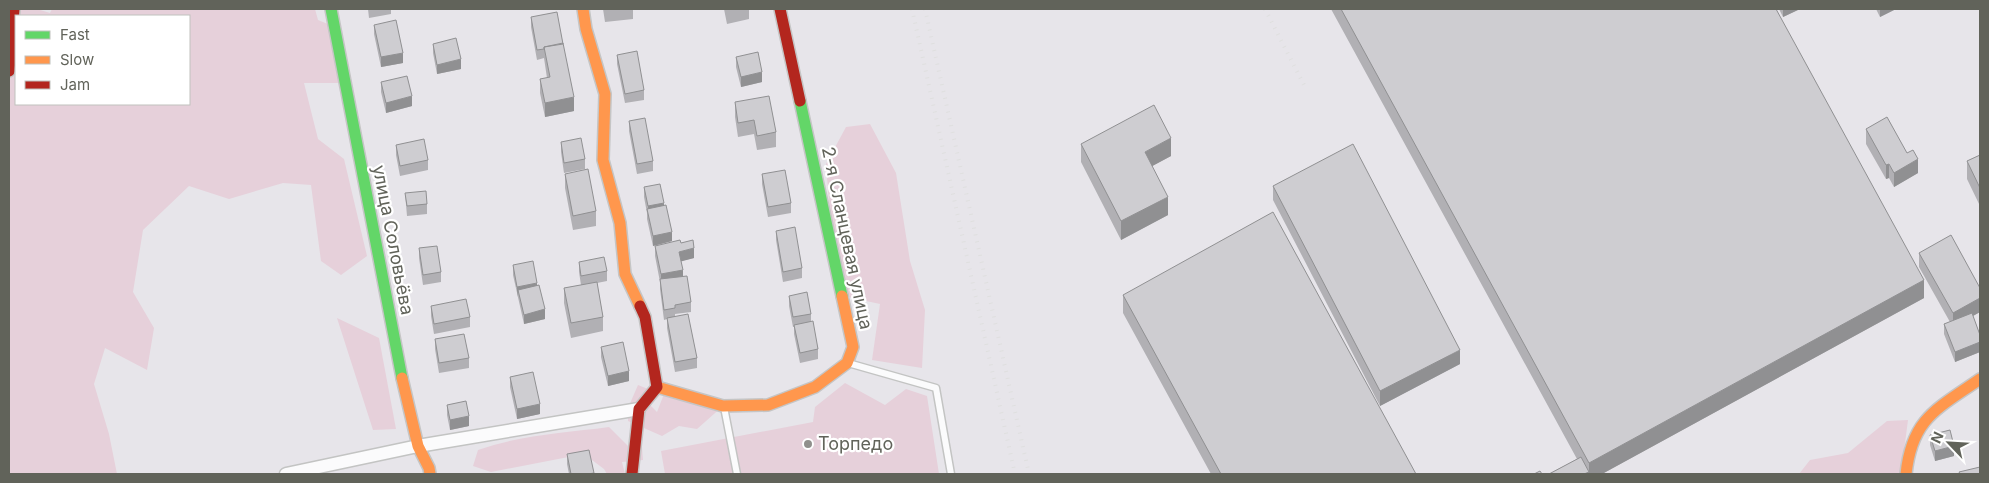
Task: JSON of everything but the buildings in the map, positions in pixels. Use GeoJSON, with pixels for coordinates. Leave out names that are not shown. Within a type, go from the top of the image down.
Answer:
{"type":"FeatureCollection","features":[{"type":"Feature","properties":{"kind":"street"},"geometry":{"type":"LineString","coordinates":[[9,71],[14,9]]}},
{"type":"Feature","properties":{"kind":"street","name":"улица Соловьёва"},"geometry":{"type":"LineString","coordinates":[[331,9],[409,412],[418,446],[430,474]]}},
{"type":"Feature","properties":{"kind":"street"},"geometry":{"type":"LineString","coordinates":[[583,9],[586,29],[604,94],[603,160],[620,223],[625,274],[645,317],[657,387],[639,409],[632,474]]}},
{"type":"Feature","properties":{"kind":"street","name":"2-я Сланцевая улица"},"geometry":{"type":"LineString","coordinates":[[780,9],[853,347],[847,363]]}},
{"type":"Feature","properties":{"kind":"street"},"geometry":{"type":"LineString","coordinates":[[657,387],[723,406],[768,405],[815,387],[847,363]]}},
{"type":"Feature","properties":{"kind":"street"},"geometry":{"type":"LineString","coordinates":[[1906,474],[1912,438],[1935,409],[1980,379]]}},
{"type":"Feature","properties":{"kind":"street"},"geometry":{"type":"LineString","coordinates":[[286,474],[418,446],[639,409]]}},
{"type":"Feature","properties":{"kind":"lane"},"geometry":{"type":"LineString","coordinates":[[847,363],[936,388],[951,474]]}},
{"type":"Feature","properties":{"kind":"lane"},"geometry":{"type":"LineString","coordinates":[[723,406],[737,474]]}},
{"type":"Feature","properties":{"kind":"shaded area"},"geometry":{"type":"Polygon","coordinates":[[[9,9],[37,9],[50,13],[52,9],[315,9],[318,20],[335,27],[340,83],[304,83],[318,139],[344,159],[367,256],[341,275],[321,261],[311,185],[283,183],[229,199],[189,186],[143,230],[133,292],[154,328],[147,370],[105,348],[94,384],[109,434],[117,474],[9,474],[9,9]]]}},
{"type":"Feature","properties":{"kind":"shaded area"},"geometry":{"type":"Polygon","coordinates":[[[870,124],[896,173],[910,261],[925,310],[922,368],[872,360],[880,304],[848,297],[831,227],[826,164],[846,127],[870,124]]]}},
{"type":"Feature","properties":{"kind":"shaded area"},"geometry":{"type":"Polygon","coordinates":[[[337,318],[379,338],[396,429],[373,430],[337,318]]]}},
{"type":"Feature","properties":{"kind":"shaded area","name":"Торпедо"},"geometry":{"type":"Polygon","coordinates":[[[845,383],[885,405],[906,389],[927,396],[939,474],[665,474],[661,451],[813,422],[815,407],[845,383]]]}},
{"type":"Feature","properties":{"kind":"shaded area"},"geometry":{"type":"Polygon","coordinates":[[[638,385],[648,389],[649,404],[657,412],[664,394],[723,406],[697,429],[679,426],[662,436],[628,421],[628,408],[638,385]]]}},
{"type":"Feature","properties":{"kind":"shaded area"},"geometry":{"type":"Polygon","coordinates":[[[1908,420],[1901,474],[1799,474],[1810,460],[1848,453],[1887,421],[1908,420]]]}},
{"type":"Feature","properties":{"kind":"shaded area"},"geometry":{"type":"Polygon","coordinates":[[[609,427],[628,446],[642,447],[643,460],[622,462],[625,474],[607,474],[604,469],[584,454],[491,472],[473,466],[478,450],[494,445],[543,435],[609,427]]]}},
{"type":"Feature","properties":{"kind":"railway"},"geometry":{"type":"LineString","coordinates":[[912,9],[1015,474]]}},
{"type":"Feature","properties":{"kind":"railway"},"geometry":{"type":"LineString","coordinates":[[925,9],[1029,474]]}},
{"type":"Feature","properties":{"kind":"railway"},"geometry":{"type":"LineString","coordinates":[[1265,9],[1305,87]]}},
{"type":"Feature","properties":{"kind":"traffic: fast"},"geometry":{"type":"LineString","coordinates":[[331,9],[402,378]]}},
{"type":"Feature","properties":{"kind":"traffic: fast"},"geometry":{"type":"LineString","coordinates":[[800,101],[842,296]]}},
{"type":"Feature","properties":{"kind":"traffic: slow"},"geometry":{"type":"LineString","coordinates":[[583,9],[586,29],[605,94],[603,160],[620,223],[625,274],[640,306]]}},
{"type":"Feature","properties":{"kind":"traffic: slow"},"geometry":{"type":"LineString","coordinates":[[657,387],[723,406],[768,405],[815,387],[847,363],[853,347],[842,296]]}},
{"type":"Feature","properties":{"kind":"traffic: slow"},"geometry":{"type":"LineString","coordinates":[[402,378],[418,446],[430,474]]}},
{"type":"Feature","properties":{"kind":"traffic: slow"},"geometry":{"type":"LineString","coordinates":[[1906,474],[1909,455],[1921,427],[1939,407],[1980,379]]}},
{"type":"Feature","properties":{"kind":"traffic: jam"},"geometry":{"type":"LineString","coordinates":[[9,71],[14,9]]}},
{"type":"Feature","properties":{"kind":"traffic: jam"},"geometry":{"type":"LineString","coordinates":[[780,9],[800,101]]}},
{"type":"Feature","properties":{"kind":"traffic: jam"},"geometry":{"type":"LineString","coordinates":[[632,474],[639,409],[657,387],[645,317],[640,306]]}},
{"type":"Feature","properties":{"kind":"place","name":"Торпедо"},"geometry":{"type":"Point","coordinates":[808,444]}}]}
